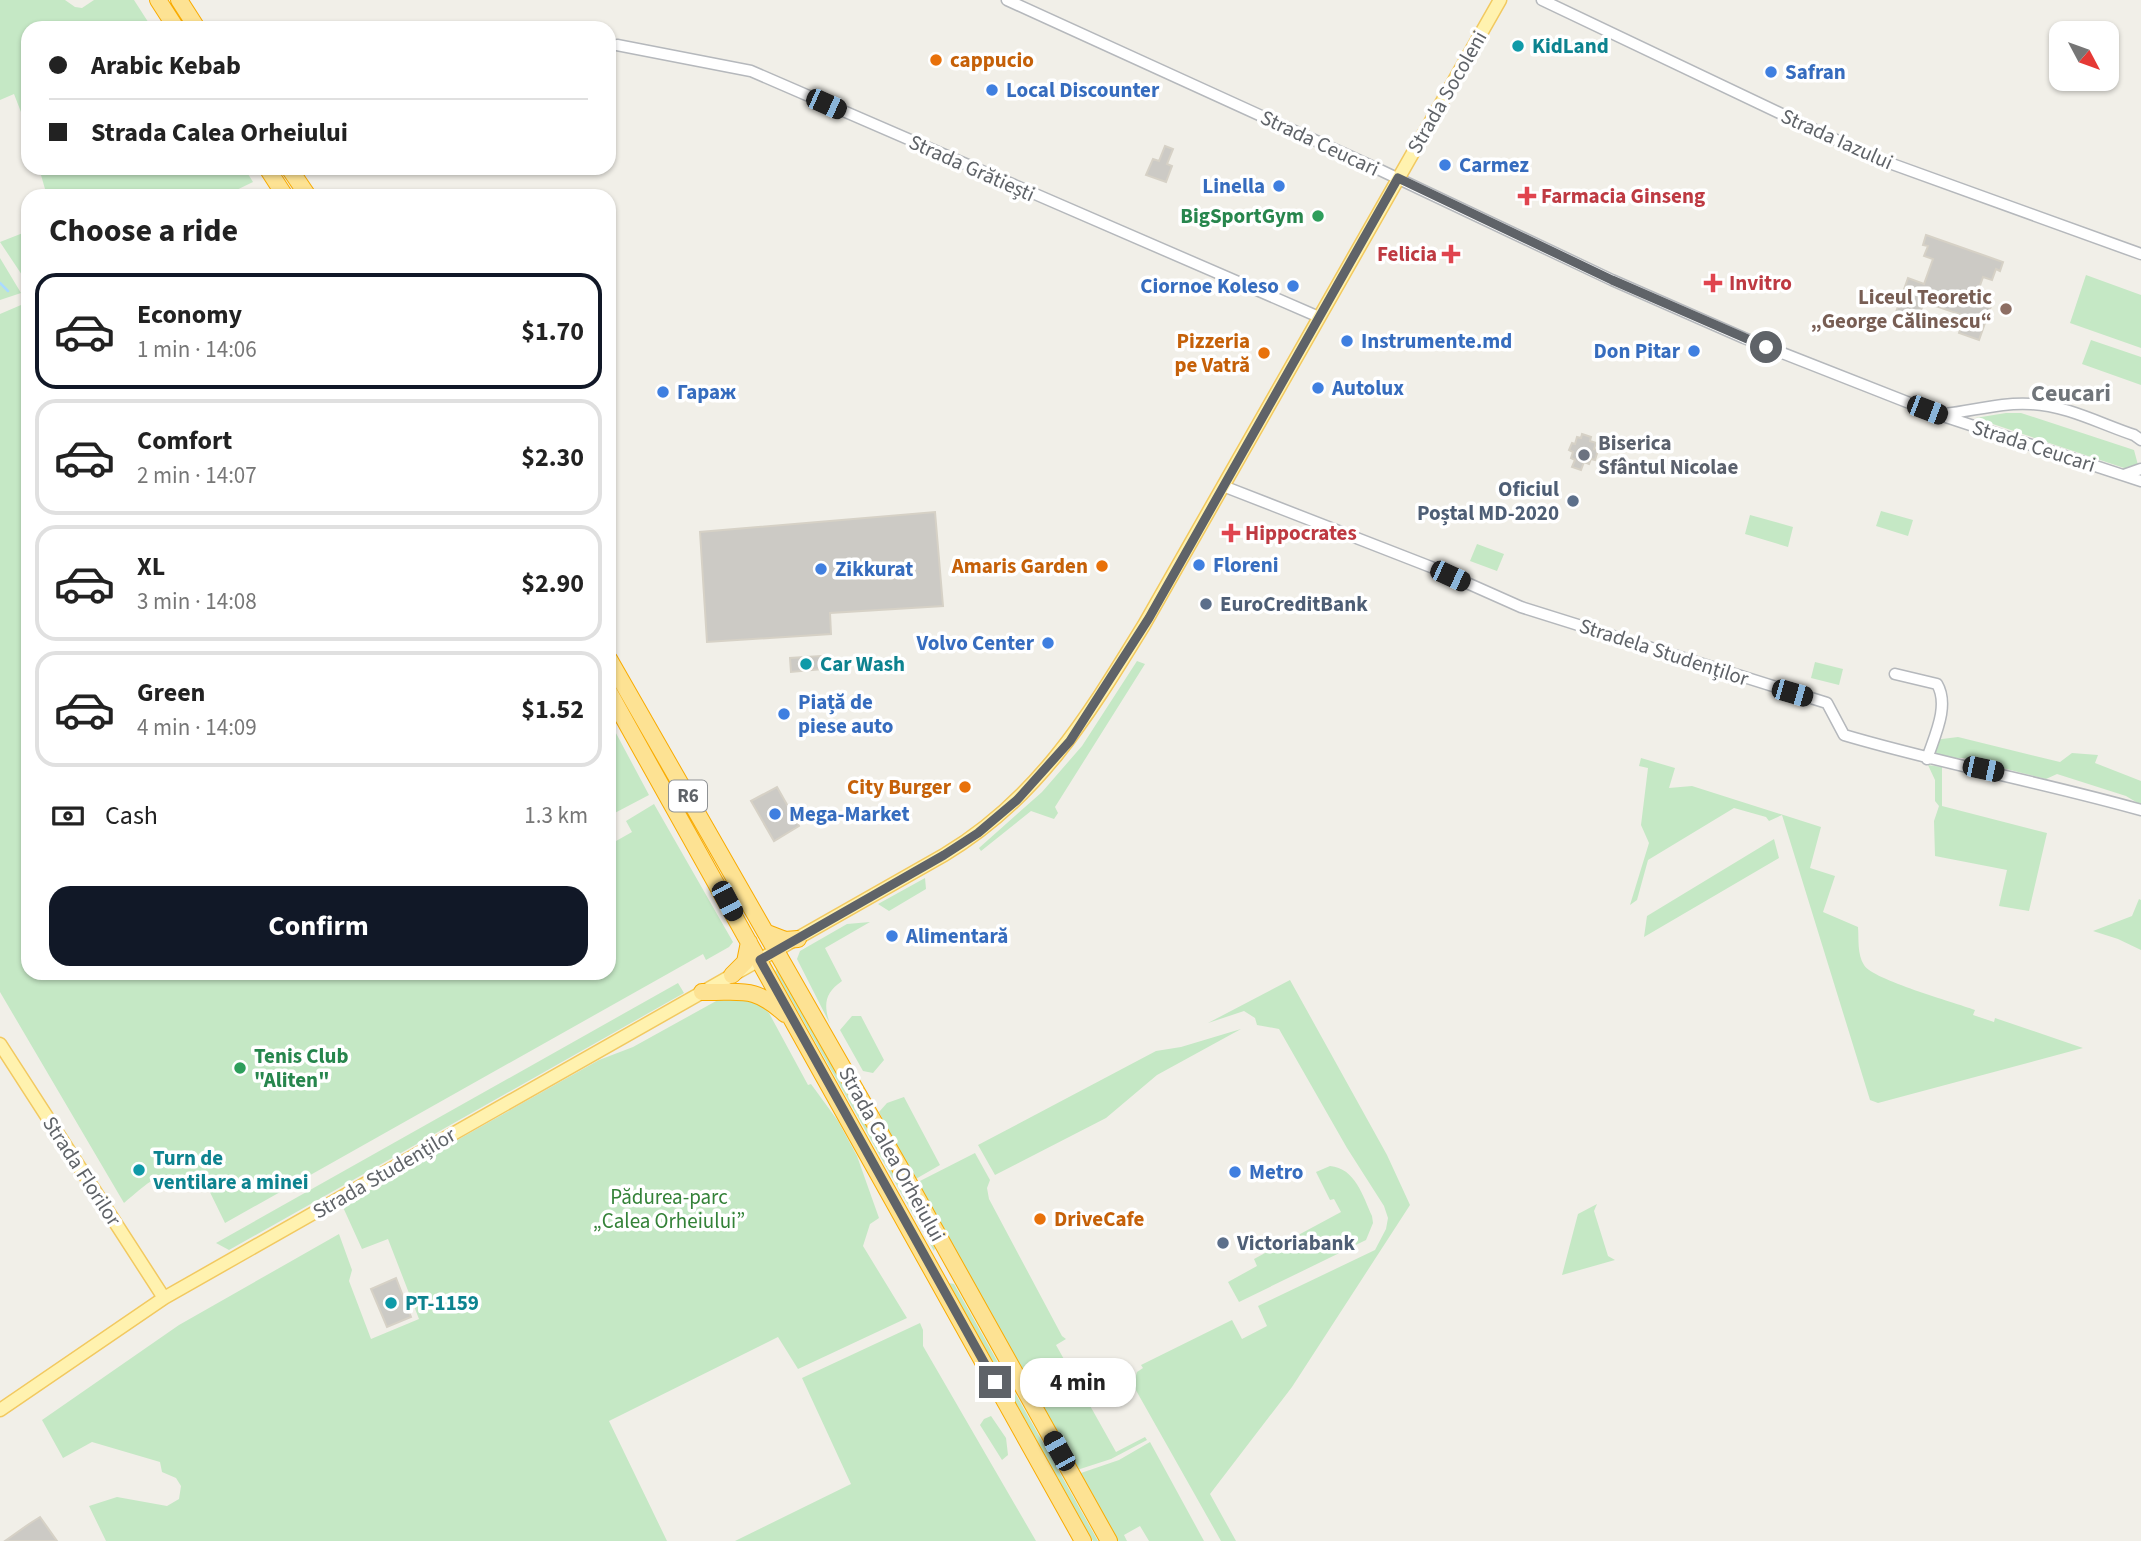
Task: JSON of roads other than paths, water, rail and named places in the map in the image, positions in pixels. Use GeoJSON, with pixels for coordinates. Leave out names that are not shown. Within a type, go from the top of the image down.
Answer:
{"type":"FeatureCollection","features":[{"type":"Feature","properties":{"kind":"highway"},"geometry":{"type":"LineString","coordinates":[[158,0],[172,21]]}},
{"type":"Feature","properties":{"kind":"highway"},"geometry":{"type":"LineString","coordinates":[[179,0],[193,21]]}},
{"type":"Feature","properties":{"kind":"highway","name":"Strada Calea Orheiului"},"geometry":{"type":"LineString","coordinates":[[616,671],[767,933],[1109,1541]]}},
{"type":"Feature","properties":{"kind":"highway","name":"Strada Calea Orheiului"},"geometry":{"type":"LineString","coordinates":[[616,705],[1083,1541]]}},
{"type":"Feature","properties":{"kind":"highway"},"geometry":{"type":"LineString","coordinates":[[767,933],[785,940],[798,939]]}},
{"type":"Feature","properties":{"kind":"highway"},"geometry":{"type":"LineString","coordinates":[[732,975],[744,962],[748,942]]}},
{"type":"Feature","properties":{"kind":"highway"},"geometry":{"type":"LineString","coordinates":[[702,992],[757,994],[769,1000],[797,1026]]}},
{"type":"Feature","properties":{"kind":"highway"},"geometry":{"type":"LineString","coordinates":[[935,1274],[953,1263]]}},
{"type":"Feature","properties":{"kind":"main road","name":"Strada Socoleni"},"geometry":{"type":"LineString","coordinates":[[776,951],[958,847],[998,817],[1035,782],[1070,741],[1108,685],[1500,0]]}},
{"type":"Feature","properties":{"kind":"main road","name":"Strada Studenților"},"geometry":{"type":"LineString","coordinates":[[0,1409],[164,1298],[776,951]]}},
{"type":"Feature","properties":{"kind":"main road","name":"Strada Florilor"},"geometry":{"type":"LineString","coordinates":[[0,1044],[164,1298]]}},
{"type":"Feature","properties":{"kind":"street","name":"Strada Ceucari"},"geometry":{"type":"LineString","coordinates":[[1007,0],[1398,178],[1612,280],[1744,338],[1940,415],[2141,481]]}},
{"type":"Feature","properties":{"kind":"street","name":"Strada Iazului"},"geometry":{"type":"LineString","coordinates":[[1542,0],[1870,156],[2141,254]]}},
{"type":"Feature","properties":{"kind":"street","name":"Strada Grătiești"},"geometry":{"type":"LineString","coordinates":[[617,45],[751,71],[1319,317]]}},
{"type":"Feature","properties":{"kind":"street"},"geometry":{"type":"LineString","coordinates":[[1940,415],[2013,404],[2033,404],[2134,435],[2141,440]]}},
{"type":"Feature","properties":{"kind":"street"},"geometry":{"type":"LineString","coordinates":[[2124,475],[2141,469]]}},
{"type":"Feature","properties":{"kind":"street","name":"Stradela Studenților"},"geometry":{"type":"LineString","coordinates":[[1223,486],[1431,567],[1514,604],[1827,703],[1844,735],[1927,759],[2050,785],[2141,810]]}},
{"type":"Feature","properties":{"kind":"street"},"geometry":{"type":"LineString","coordinates":[[1895,674],[1937,684],[1941,691],[1942,711],[1927,759]]}},
{"type":"Feature","properties":{"kind":"waterway"},"geometry":{"type":"LineString","coordinates":[[0,283],[8,291]]}},
{"type":"Feature","properties":{"kind":"place","name":"KidLand"},"geometry":{"type":"Point","coordinates":[1518,46]}},
{"type":"Feature","properties":{"kind":"place","name":"cappucio"},"geometry":{"type":"Point","coordinates":[936,60]}},
{"type":"Feature","properties":{"kind":"place","name":"Safran"},"geometry":{"type":"Point","coordinates":[1771,72]}},
{"type":"Feature","properties":{"kind":"place","name":"Local Discounter"},"geometry":{"type":"Point","coordinates":[992,90]}},
{"type":"Feature","properties":{"kind":"place","name":"Carmez"},"geometry":{"type":"Point","coordinates":[1445,165]}},
{"type":"Feature","properties":{"kind":"place","name":"Linella"},"geometry":{"type":"Point","coordinates":[1279,186]}},
{"type":"Feature","properties":{"kind":"place","name":"Farmacia Ginseng"},"geometry":{"type":"Point","coordinates":[1527,196]}},
{"type":"Feature","properties":{"kind":"place","name":"BigSportGym"},"geometry":{"type":"Point","coordinates":[1318,216]}},
{"type":"Feature","properties":{"kind":"place","name":"Felicia"},"geometry":{"type":"Point","coordinates":[1451,254]}},
{"type":"Feature","properties":{"kind":"place","name":"Invitro"},"geometry":{"type":"Point","coordinates":[1713,283]}},
{"type":"Feature","properties":{"kind":"place","name":"Ciornoe Koleso"},"geometry":{"type":"Point","coordinates":[1293,286]}},
{"type":"Feature","properties":{"kind":"place","name":"Liceul Teoretic „George Călinescu“"},"geometry":{"type":"Point","coordinates":[2006,309]}},
{"type":"Feature","properties":{"kind":"place","name":"Instrumente.md"},"geometry":{"type":"Point","coordinates":[1347,341]}},
{"type":"Feature","properties":{"kind":"place","name":"Don Pitar"},"geometry":{"type":"Point","coordinates":[1694,351]}},
{"type":"Feature","properties":{"kind":"place","name":"Pizzeria pe Vatră"},"geometry":{"type":"Point","coordinates":[1264,353]}},
{"type":"Feature","properties":{"kind":"place","name":"Autolux"},"geometry":{"type":"Point","coordinates":[1318,388]}},
{"type":"Feature","properties":{"kind":"place","name":"Гараж"},"geometry":{"type":"Point","coordinates":[663,392]}},
{"type":"Feature","properties":{"kind":"place","name":"Biserica Sfântul Nicolae"},"geometry":{"type":"Point","coordinates":[1584,455]}},
{"type":"Feature","properties":{"kind":"place","name":"Oficiul Poștal MD-2020"},"geometry":{"type":"Point","coordinates":[1573,501]}},
{"type":"Feature","properties":{"kind":"place","name":"Hippocrates"},"geometry":{"type":"Point","coordinates":[1231,533]}},
{"type":"Feature","properties":{"kind":"place","name":"Floreni"},"geometry":{"type":"Point","coordinates":[1199,565]}},
{"type":"Feature","properties":{"kind":"place","name":"Amaris Garden"},"geometry":{"type":"Point","coordinates":[1102,566]}},
{"type":"Feature","properties":{"kind":"place","name":"Zikkurat"},"geometry":{"type":"Point","coordinates":[821,569]}},
{"type":"Feature","properties":{"kind":"place","name":"EuroCreditBank"},"geometry":{"type":"Point","coordinates":[1206,604]}},
{"type":"Feature","properties":{"kind":"place","name":"Volvo Center"},"geometry":{"type":"Point","coordinates":[1048,643]}},
{"type":"Feature","properties":{"kind":"place","name":"Car Wash"},"geometry":{"type":"Point","coordinates":[806,664]}},
{"type":"Feature","properties":{"kind":"place","name":"Piață de piese auto"},"geometry":{"type":"Point","coordinates":[784,714]}},
{"type":"Feature","properties":{"kind":"place","name":"City Burger"},"geometry":{"type":"Point","coordinates":[965,787]}},
{"type":"Feature","properties":{"kind":"place","name":"Mega-Market"},"geometry":{"type":"Point","coordinates":[775,814]}},
{"type":"Feature","properties":{"kind":"place","name":"Alimentară"},"geometry":{"type":"Point","coordinates":[892,936]}},
{"type":"Feature","properties":{"kind":"place","name":"Tenis Club \"Aliten\""},"geometry":{"type":"Point","coordinates":[240,1068]}},
{"type":"Feature","properties":{"kind":"place","name":"Turn de ventilare a minei"},"geometry":{"type":"Point","coordinates":[139,1170]}},
{"type":"Feature","properties":{"kind":"place","name":"Metro"},"geometry":{"type":"Point","coordinates":[1235,1172]}},
{"type":"Feature","properties":{"kind":"place","name":"DriveCafe"},"geometry":{"type":"Point","coordinates":[1040,1219]}},
{"type":"Feature","properties":{"kind":"place","name":"Victoriabank"},"geometry":{"type":"Point","coordinates":[1223,1243]}},
{"type":"Feature","properties":{"kind":"place","name":"PT-1159"},"geometry":{"type":"Point","coordinates":[391,1303]}},
{"type":"Feature","properties":{"kind":"district","name":"Ceucari"},"geometry":{"type":"Point","coordinates":[2071,393]}},
{"type":"Feature","properties":{"kind":"park label","name":"Pădurea-parc „Calea Orheiului”"},"geometry":{"type":"Point","coordinates":[669,1209]}}]}
